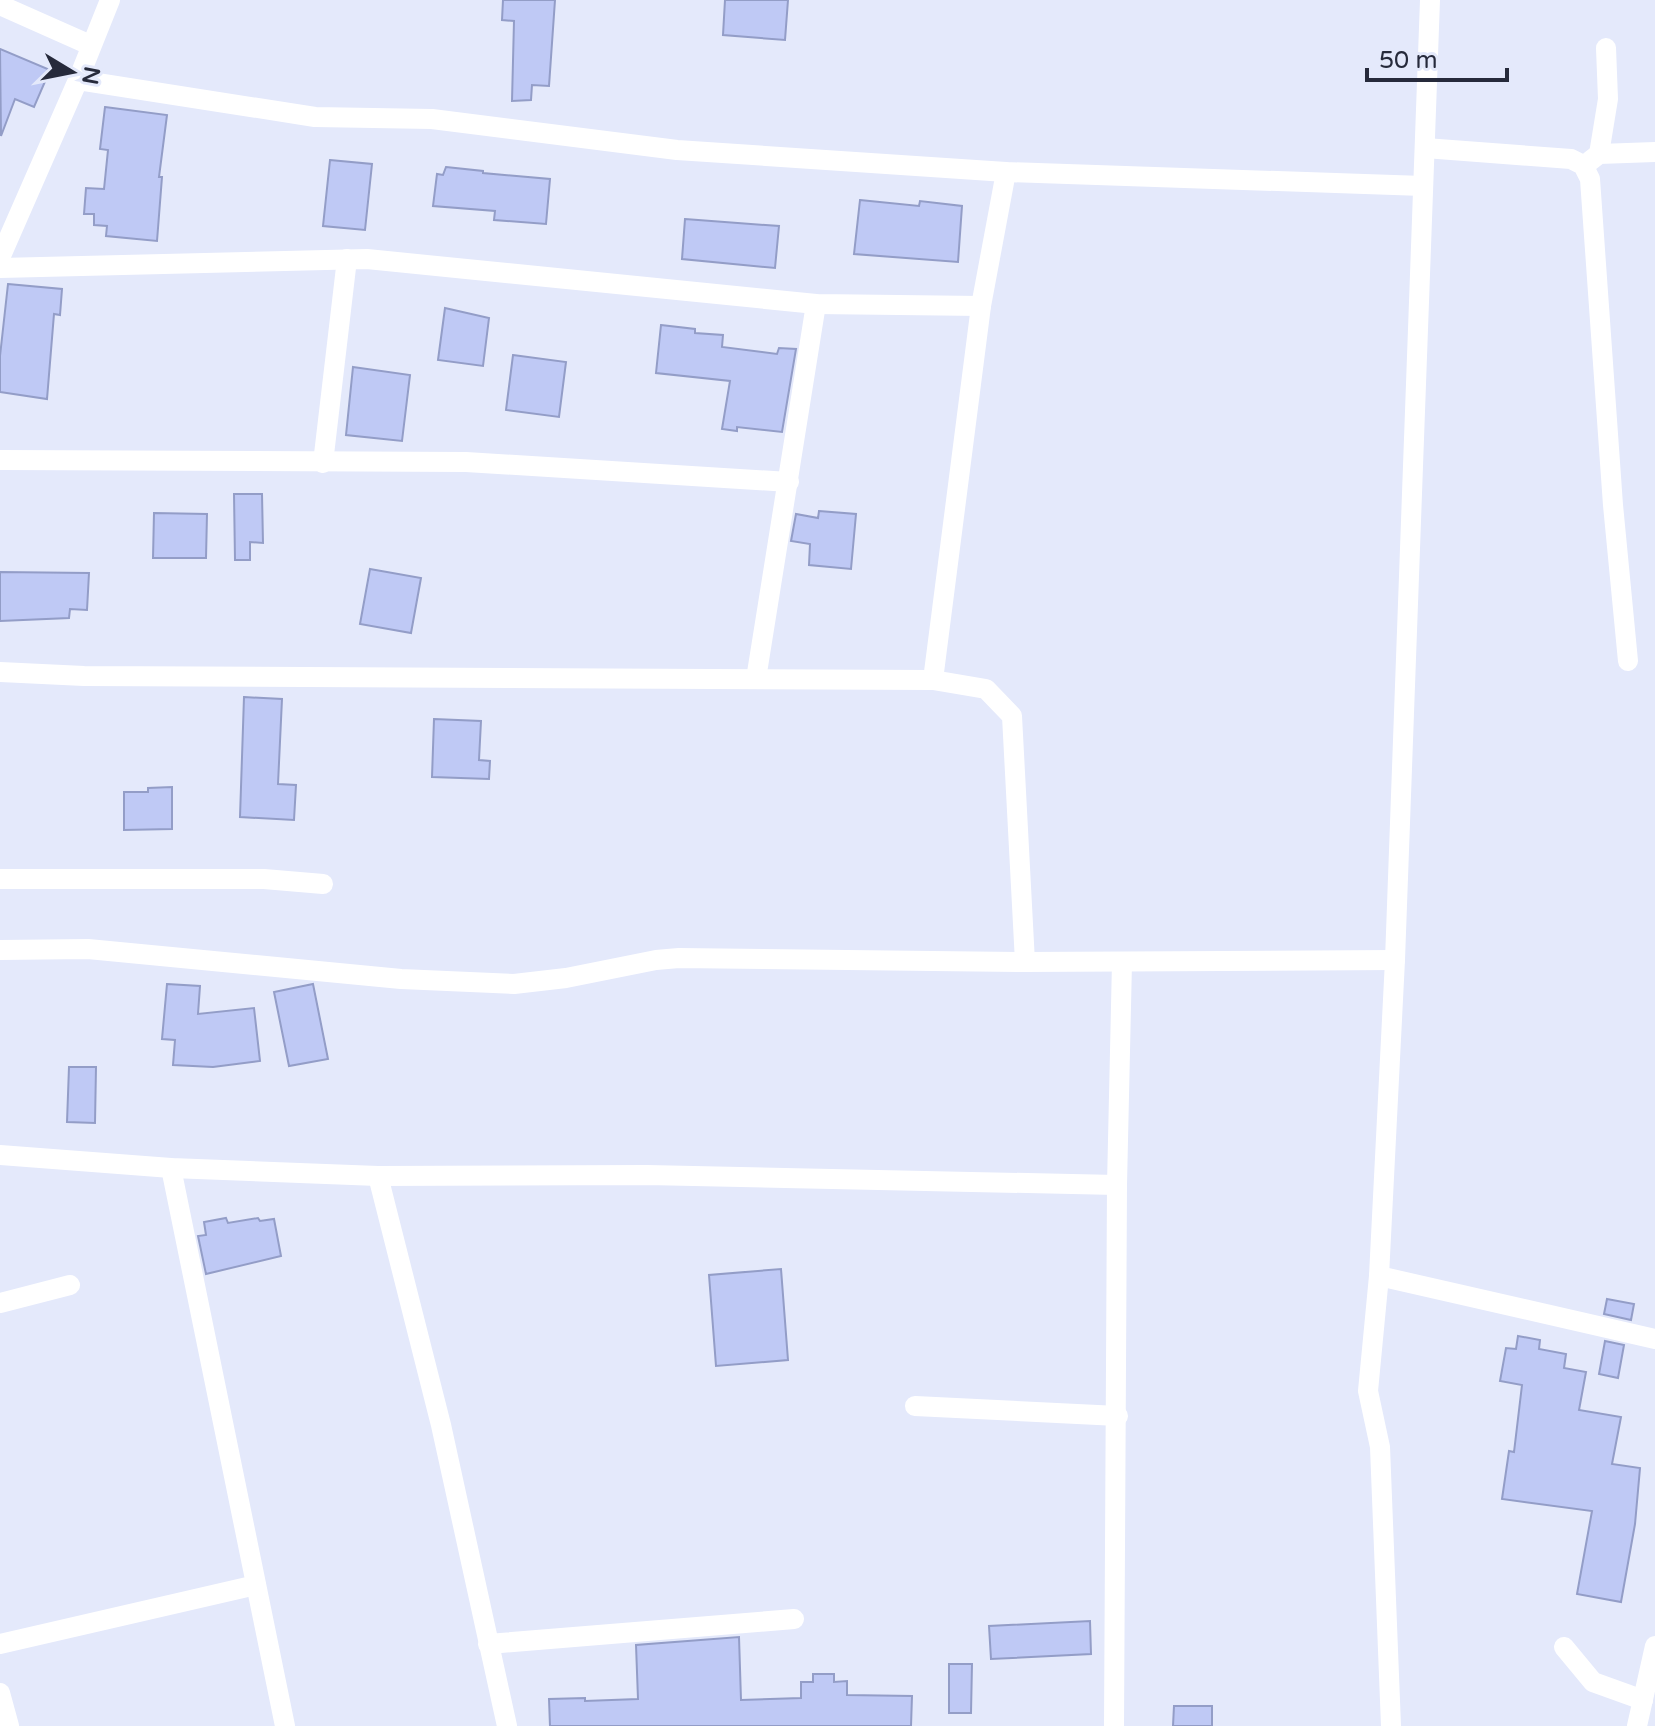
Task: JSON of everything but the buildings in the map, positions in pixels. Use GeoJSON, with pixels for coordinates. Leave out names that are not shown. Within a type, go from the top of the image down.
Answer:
{"type":"FeatureCollection","features":[{"type":"Feature","properties":{"kind":"street"},"geometry":{"type":"LineString","coordinates":[[0,258],[110,0]]}},
{"type":"Feature","properties":{"kind":"street"},"geometry":{"type":"LineString","coordinates":[[1391,1726],[1380,1447],[1368,1391],[1379,1276],[1395,960],[1430,0]]}},
{"type":"Feature","properties":{"kind":"street"},"geometry":{"type":"LineString","coordinates":[[0,5],[90,45]]}},
{"type":"Feature","properties":{"kind":"street"},"geometry":{"type":"LineString","coordinates":[[1606,48],[1608,99],[1591,160],[1590,179],[1613,505],[1628,661]]}},
{"type":"Feature","properties":{"kind":"street"},"geometry":{"type":"LineString","coordinates":[[78,80],[315,117],[432,119],[677,150],[1006,172],[1423,186]]}},
{"type":"Feature","properties":{"kind":"street"},"geometry":{"type":"LineString","coordinates":[[1425,148],[1591,160],[1655,152]]}},
{"type":"Feature","properties":{"kind":"street"},"geometry":{"type":"LineString","coordinates":[[933,680],[981,306],[1006,172]]}},
{"type":"Feature","properties":{"kind":"street"},"geometry":{"type":"LineString","coordinates":[[0,268],[347,259],[816,304],[981,306]]}},
{"type":"Feature","properties":{"kind":"street"},"geometry":{"type":"LineString","coordinates":[[323,463],[347,259]]}},
{"type":"Feature","properties":{"kind":"street"},"geometry":{"type":"LineString","coordinates":[[756,679],[816,304]]}},
{"type":"Feature","properties":{"kind":"street"},"geometry":{"type":"LineString","coordinates":[[0,460],[466,462],[789,482]]}},
{"type":"Feature","properties":{"kind":"street"},"geometry":{"type":"LineString","coordinates":[[0,672],[100,676],[933,680],[986,689],[1012,716],[1025,962]]}},
{"type":"Feature","properties":{"kind":"street"},"geometry":{"type":"LineString","coordinates":[[0,879],[264,879],[323,884]]}},
{"type":"Feature","properties":{"kind":"street"},"geometry":{"type":"LineString","coordinates":[[0,950],[88,949],[401,979],[514,984],[552,981],[679,958],[1025,962],[1395,960]]}},
{"type":"Feature","properties":{"kind":"street"},"geometry":{"type":"LineString","coordinates":[[1114,1726],[1117,1185],[1122,962]]}},
{"type":"Feature","properties":{"kind":"street"},"geometry":{"type":"LineString","coordinates":[[0,1155],[171,1168],[378,1176],[647,1175],[1117,1185]]}},
{"type":"Feature","properties":{"kind":"street"},"geometry":{"type":"LineString","coordinates":[[171,1168],[285,1726]]}},
{"type":"Feature","properties":{"kind":"street"},"geometry":{"type":"LineString","coordinates":[[378,1176],[441,1425],[507,1726]]}},
{"type":"Feature","properties":{"kind":"street"},"geometry":{"type":"LineString","coordinates":[[1379,1276],[1655,1339]]}},
{"type":"Feature","properties":{"kind":"street"},"geometry":{"type":"LineString","coordinates":[[0,1303],[70,1285]]}},
{"type":"Feature","properties":{"kind":"street"},"geometry":{"type":"LineString","coordinates":[[915,1406],[1118,1416]]}},
{"type":"Feature","properties":{"kind":"street"},"geometry":{"type":"LineString","coordinates":[[0,1644],[256,1585]]}},
{"type":"Feature","properties":{"kind":"street"},"geometry":{"type":"LineString","coordinates":[[488,1644],[794,1619]]}},
{"type":"Feature","properties":{"kind":"street"},"geometry":{"type":"LineString","coordinates":[[1637,1726],[1655,1646]]}},
{"type":"Feature","properties":{"kind":"street"},"geometry":{"type":"LineString","coordinates":[[1564,1647],[1593,1682],[1643,1700]]}},
{"type":"Feature","properties":{"kind":"street"},"geometry":{"type":"LineString","coordinates":[[0,1693],[9,1726]]}}]}
